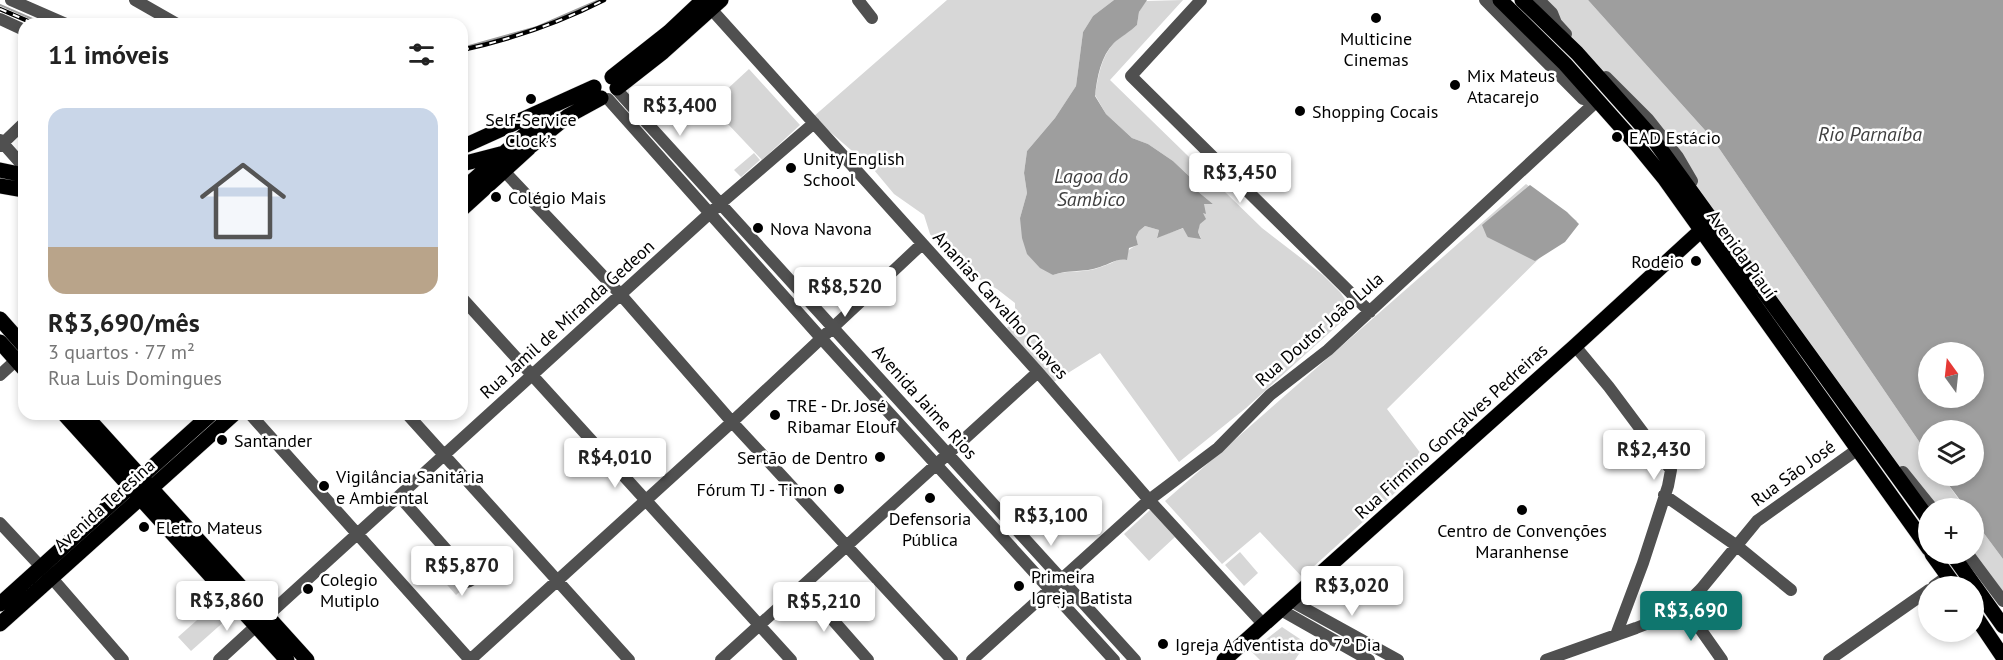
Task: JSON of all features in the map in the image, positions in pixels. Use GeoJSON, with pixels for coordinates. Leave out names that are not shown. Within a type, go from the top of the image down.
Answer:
{"type":"FeatureCollection","features":[{"type":"Feature","properties":{"kind":"main road","name":"Avenida Piauí"},"geometry":{"type":"LineString","coordinates":[[1500,0],[1565,64],[1590,99],[1670,174],[1713,219],[1918,505]]}},
{"type":"Feature","properties":{"kind":"main road","name":"Avenida Piauí"},"geometry":{"type":"LineString","coordinates":[[1522,0],[1577,53],[1651,136],[1701,230],[1918,534]]}},
{"type":"Feature","properties":{"kind":"main road"},"geometry":{"type":"LineString","coordinates":[[468,204],[531,146],[568,116],[608,90],[669,32],[712,3]]}},
{"type":"Feature","properties":{"kind":"main road"},"geometry":{"type":"LineString","coordinates":[[468,144],[563,101],[608,90]]}},
{"type":"Feature","properties":{"kind":"main road"},"geometry":{"type":"LineString","coordinates":[[468,185],[563,101]]}},
{"type":"Feature","properties":{"kind":"main road"},"geometry":{"type":"LineString","coordinates":[[468,162],[531,146]]}},
{"type":"Feature","properties":{"kind":"main road"},"geometry":{"type":"LineString","coordinates":[[0,170],[18,174]]}},
{"type":"Feature","properties":{"kind":"main road"},"geometry":{"type":"LineString","coordinates":[[0,186],[18,189]]}},
{"type":"Feature","properties":{"kind":"main road","name":"Rua Firmino Gonçalves Pedreiras"},"geometry":{"type":"LineString","coordinates":[[1224,660],[1575,346],[1713,219]]}},
{"type":"Feature","properties":{"kind":"main road"},"geometry":{"type":"LineString","coordinates":[[0,319],[18,350]]}},
{"type":"Feature","properties":{"kind":"main road"},"geometry":{"type":"LineString","coordinates":[[0,342],[18,354]]}},
{"type":"Feature","properties":{"kind":"main road"},"geometry":{"type":"LineString","coordinates":[[70,420],[140,488],[262,621],[307,660]]}},
{"type":"Feature","properties":{"kind":"main road"},"geometry":{"type":"LineString","coordinates":[[89,420],[140,488]]}},
{"type":"Feature","properties":{"kind":"main road","name":"Avenida Teresina"},"geometry":{"type":"LineString","coordinates":[[0,624],[47,573],[140,488],[205,420]]}},
{"type":"Feature","properties":{"kind":"main road","name":"Avenida Teresina"},"geometry":{"type":"LineString","coordinates":[[140,488],[226,420]]}},
{"type":"Feature","properties":{"kind":"main road"},"geometry":{"type":"LineString","coordinates":[[1967,564],[2003,627]]}},
{"type":"Feature","properties":{"kind":"main road"},"geometry":{"type":"LineString","coordinates":[[1969,564],[2003,611]]}},
{"type":"Feature","properties":{"kind":"main road","name":"Avenida Teresina"},"geometry":{"type":"LineString","coordinates":[[0,604],[47,573]]}},
{"type":"Feature","properties":{"kind":"main road"},"geometry":{"type":"LineString","coordinates":[[262,621],[287,660]]}},
{"type":"Feature","properties":{"kind":"main road"},"geometry":{"type":"LineString","coordinates":[[1984,629],[2003,657]]}},
{"type":"Feature","properties":{"kind":"street"},"geometry":{"type":"LineString","coordinates":[[11,0],[52,18]]}},
{"type":"Feature","properties":{"kind":"street"},"geometry":{"type":"LineString","coordinates":[[135,0],[166,18]]}},
{"type":"Feature","properties":{"kind":"street"},"geometry":{"type":"LineString","coordinates":[[858,0],[872,18]]}},
{"type":"Feature","properties":{"kind":"street"},"geometry":{"type":"LineString","coordinates":[[1201,0],[1131,76],[1370,312]]}},
{"type":"Feature","properties":{"kind":"street"},"geometry":{"type":"LineString","coordinates":[[1485,0],[1590,99]]}},
{"type":"Feature","properties":{"kind":"street"},"geometry":{"type":"LineString","coordinates":[[1532,0],[1542,3],[1552,13],[1556,23],[1606,78],[1648,119],[1678,157],[1684,171],[1720,223],[1826,369],[1924,498]]}},
{"type":"Feature","properties":{"kind":"street","name":"Ananias Carvalho Chaves"},"geometry":{"type":"LineString","coordinates":[[712,3],[814,123],[1038,372],[1149,500],[1264,625]]}},
{"type":"Feature","properties":{"kind":"street"},"geometry":{"type":"LineString","coordinates":[[0,19],[18,27]]}},
{"type":"Feature","properties":{"kind":"street","name":"Avenida Jaime Rios"},"geometry":{"type":"LineString","coordinates":[[608,90],[720,204],[1135,660]]}},
{"type":"Feature","properties":{"kind":"street","name":"Avenida Jaime Rios"},"geometry":{"type":"LineString","coordinates":[[608,90],[709,214],[1114,660]]}},
{"type":"Feature","properties":{"kind":"street","name":"Rua Doutor João Lula"},"geometry":{"type":"LineString","coordinates":[[1060,580],[1149,500],[1218,448],[1270,395],[1304,370],[1370,312],[1590,99]]}},
{"type":"Feature","properties":{"kind":"street","name":"Rua Jamil de Miranda Gedeon"},"geometry":{"type":"LineString","coordinates":[[219,660],[720,204],[814,123]]}},
{"type":"Feature","properties":{"kind":"street"},"geometry":{"type":"LineString","coordinates":[[18,128],[1,144],[18,161]]}},
{"type":"Feature","properties":{"kind":"street"},"geometry":{"type":"LineString","coordinates":[[504,171],[621,295],[732,422],[951,660]]}},
{"type":"Feature","properties":{"kind":"street"},"geometry":{"type":"LineString","coordinates":[[255,420],[470,660],[732,422],[922,244]]}},
{"type":"Feature","properties":{"kind":"street"},"geometry":{"type":"LineString","coordinates":[[468,305],[790,660]]}},
{"type":"Feature","properties":{"kind":"street"},"geometry":{"type":"LineString","coordinates":[[1575,346],[1669,465],[1671,472],[1643,563],[1617,635]]}},
{"type":"Feature","properties":{"kind":"street"},"geometry":{"type":"LineString","coordinates":[[0,375],[18,360]]}},
{"type":"Feature","properties":{"kind":"street"},"geometry":{"type":"LineString","coordinates":[[721,660],[1038,372]]}},
{"type":"Feature","properties":{"kind":"street"},"geometry":{"type":"LineString","coordinates":[[412,420],[629,660]]}},
{"type":"Feature","properties":{"kind":"street","name":"Rua São José"},"geometry":{"type":"LineString","coordinates":[[1546,660],[1660,619],[1684,606],[1763,515],[1858,449]]}},
{"type":"Feature","properties":{"kind":"street"},"geometry":{"type":"LineString","coordinates":[[1664,495],[1737,546],[1791,590]]}},
{"type":"Feature","properties":{"kind":"street"},"geometry":{"type":"LineString","coordinates":[[399,496],[458,563]]}},
{"type":"Feature","properties":{"kind":"street"},"geometry":{"type":"LineString","coordinates":[[990,523],[1001,513]]}},
{"type":"Feature","properties":{"kind":"street"},"geometry":{"type":"LineString","coordinates":[[0,523],[123,660]]}},
{"type":"Feature","properties":{"kind":"street"},"geometry":{"type":"LineString","coordinates":[[1970,564],[2003,601]]}},
{"type":"Feature","properties":{"kind":"street"},"geometry":{"type":"LineString","coordinates":[[972,660],[1060,580]]}},
{"type":"Feature","properties":{"kind":"street"},"geometry":{"type":"LineString","coordinates":[[803,586],[868,660]]}},
{"type":"Feature","properties":{"kind":"street"},"geometry":{"type":"LineString","coordinates":[[1829,660],[1843,656],[1918,598]]}},
{"type":"Feature","properties":{"kind":"street"},"geometry":{"type":"LineString","coordinates":[[1286,605],[1389,658]]}},
{"type":"Feature","properties":{"kind":"street"},"geometry":{"type":"LineString","coordinates":[[1286,605],[1369,660]]}},
{"type":"Feature","properties":{"kind":"street"},"geometry":{"type":"LineString","coordinates":[[1684,606],[1722,660]]}},
{"type":"Feature","properties":{"kind":"street"},"geometry":{"type":"LineString","coordinates":[[1105,650],[1117,641]]}},
{"type":"Feature","properties":{"kind":"shaded area"},"geometry":{"type":"Polygon","coordinates":[[[947,0],[1114,0],[1093,16],[1083,32],[1076,86],[1055,118],[1027,151],[1024,173],[1027,193],[1020,218],[1053,275],[1095,269],[1117,260],[1138,245],[1136,237],[1145,226],[1159,230],[1157,237],[1184,228],[1201,238],[1198,232],[1204,204],[1213,204],[1196,190],[1191,178],[1173,161],[1148,144],[1132,138],[1106,114],[1095,95],[1106,54],[1116,41],[1137,25],[1139,12],[1145,1],[1183,0],[1110,80],[1262,228],[1323,275],[1349,305],[1348,316],[1246,408],[1179,462],[1100,353],[1052,383],[1007,328],[1015,314],[1015,303],[997,289],[955,266],[930,234],[924,215],[894,194],[874,170],[813,117],[947,0]]]}},
{"type":"Feature","properties":{"kind":"shaded area"},"geometry":{"type":"Polygon","coordinates":[[[1532,0],[1588,0],[1712,138],[1918,440],[1918,486],[1949,486],[1958,498],[1923,498],[1920,495],[1740,251],[1532,0]]]}},
{"type":"Feature","properties":{"kind":"shaded area"},"geometry":{"type":"Polygon","coordinates":[[[749,69],[800,125],[762,160],[710,105],[749,69]]]}},
{"type":"Feature","properties":{"kind":"shaded area"},"geometry":{"type":"Polygon","coordinates":[[[754,153],[760,160],[741,177],[734,170],[754,153]]]}},
{"type":"Feature","properties":{"kind":"shaded area"},"geometry":{"type":"Polygon","coordinates":[[[1526,184],[1577,221],[1387,409],[1428,463],[1302,577],[1260,532],[1222,564],[1165,501],[1526,184]]]}},
{"type":"Feature","properties":{"kind":"shaded area"},"geometry":{"type":"Polygon","coordinates":[[[1150,510],[1175,537],[1149,561],[1124,534],[1150,510]]]}},
{"type":"Feature","properties":{"kind":"shaded area"},"geometry":{"type":"Polygon","coordinates":[[[1984,533],[2003,559],[2003,601],[1980,564],[1984,564],[1984,533]]]}},
{"type":"Feature","properties":{"kind":"shaded area"},"geometry":{"type":"Polygon","coordinates":[[[475,548],[491,565],[456,595],[441,578],[475,548]]]}},
{"type":"Feature","properties":{"kind":"shaded area"},"geometry":{"type":"Polygon","coordinates":[[[1240,552],[1258,573],[1244,586],[1225,565],[1240,552]]]}},
{"type":"Feature","properties":{"kind":"shaded area"},"geometry":{"type":"Polygon","coordinates":[[[214,605],[227,619],[191,651],[178,637],[214,605]]]}},
{"type":"Feature","properties":{"kind":"shaded area"},"geometry":{"type":"Polygon","coordinates":[[[1282,627],[1306,643],[1295,660],[1260,660],[1251,651],[1282,627]]]}},
{"type":"Feature","properties":{"kind":"water","name":"Lagoa do Sambico"},"geometry":{"type":"Polygon","coordinates":[[[1114,0],[1147,0],[1139,12],[1137,25],[1114,43],[1106,54],[1098,74],[1095,96],[1106,114],[1132,138],[1148,144],[1173,161],[1191,178],[1196,190],[1213,204],[1204,204],[1206,214],[1203,213],[1206,219],[1200,224],[1198,232],[1201,239],[1188,237],[1183,228],[1157,238],[1159,230],[1145,226],[1136,237],[1138,245],[1129,248],[1127,260],[1094,269],[1053,275],[1040,268],[1027,254],[1022,238],[1020,218],[1027,193],[1024,173],[1027,151],[1055,118],[1076,86],[1083,32],[1093,16],[1114,0]]]}},
{"type":"Feature","properties":{"kind":"water","name":"Rio Parnaíba"},"geometry":{"type":"Polygon","coordinates":[[[1588,0],[2003,0],[2003,559],[1984,533],[1984,498],[1958,498],[1950,486],[1984,486],[1984,420],[1918,420],[1918,440],[1712,138],[1588,0]]]}},
{"type":"Feature","properties":{"kind":"water"},"geometry":{"type":"Polygon","coordinates":[[[1530,185],[1567,212],[1579,224],[1565,242],[1535,261],[1487,237],[1482,225],[1530,185]]]}},
{"type":"Feature","properties":{"kind":"waterway"},"geometry":{"type":"LineString","coordinates":[[468,46],[537,27],[599,0]]}},
{"type":"Feature","properties":{"kind":"waterway"},"geometry":{"type":"LineString","coordinates":[[0,5],[30,18]]}},
{"type":"Feature","properties":{"kind":"railway"},"geometry":{"type":"LineString","coordinates":[[468,49],[535,30],[604,0]]}},
{"type":"Feature","properties":{"kind":"railway"},"geometry":{"type":"LineString","coordinates":[[0,9],[21,18]]}},
{"type":"Feature","properties":{"kind":"place","name":"Multicine Cinemas"},"geometry":{"type":"Point","coordinates":[1376,18]}},
{"type":"Feature","properties":{"kind":"place","name":"Mix Mateus Atacarejo"},"geometry":{"type":"Point","coordinates":[1455,85]}},
{"type":"Feature","properties":{"kind":"place","name":"Self-Service Clock’s"},"geometry":{"type":"Point","coordinates":[531,99]}},
{"type":"Feature","properties":{"kind":"place","name":"Shopping Cocais"},"geometry":{"type":"Point","coordinates":[1300,111]}},
{"type":"Feature","properties":{"kind":"place","name":"EAD Estácio"},"geometry":{"type":"Point","coordinates":[1617,137]}},
{"type":"Feature","properties":{"kind":"place","name":"Unity English School"},"geometry":{"type":"Point","coordinates":[791,168]}},
{"type":"Feature","properties":{"kind":"place","name":"Colégio Mais"},"geometry":{"type":"Point","coordinates":[496,197]}},
{"type":"Feature","properties":{"kind":"place","name":"Nova Navona"},"geometry":{"type":"Point","coordinates":[758,228]}},
{"type":"Feature","properties":{"kind":"place","name":"Rodeio"},"geometry":{"type":"Point","coordinates":[1696,261]}},
{"type":"Feature","properties":{"kind":"place","name":"TRE - Dr. José Ribamar Elouf"},"geometry":{"type":"Point","coordinates":[775,415]}},
{"type":"Feature","properties":{"kind":"place","name":"Santander"},"geometry":{"type":"Point","coordinates":[222,440]}},
{"type":"Feature","properties":{"kind":"place","name":"Sertão de Dentro"},"geometry":{"type":"Point","coordinates":[880,457]}},
{"type":"Feature","properties":{"kind":"place","name":"Vigilância Sanitária e Ambiental"},"geometry":{"type":"Point","coordinates":[324,486]}},
{"type":"Feature","properties":{"kind":"place","name":"Fórum TJ - Timon"},"geometry":{"type":"Point","coordinates":[839,489]}},
{"type":"Feature","properties":{"kind":"place","name":"Defensoria Pública"},"geometry":{"type":"Point","coordinates":[930,498]}},
{"type":"Feature","properties":{"kind":"place","name":"Centro de Convenções Maranhense"},"geometry":{"type":"Point","coordinates":[1522,510]}},
{"type":"Feature","properties":{"kind":"place","name":"Eletro Mateus"},"geometry":{"type":"Point","coordinates":[144,527]}},
{"type":"Feature","properties":{"kind":"place","name":"Primeira Igreja Batista"},"geometry":{"type":"Point","coordinates":[1019,586]}},
{"type":"Feature","properties":{"kind":"place","name":"Colegio Mutiplo"},"geometry":{"type":"Point","coordinates":[308,589]}},
{"type":"Feature","properties":{"kind":"place","name":"Igreja Adventista do 7º Dia"},"geometry":{"type":"Point","coordinates":[1163,644]}}]}
